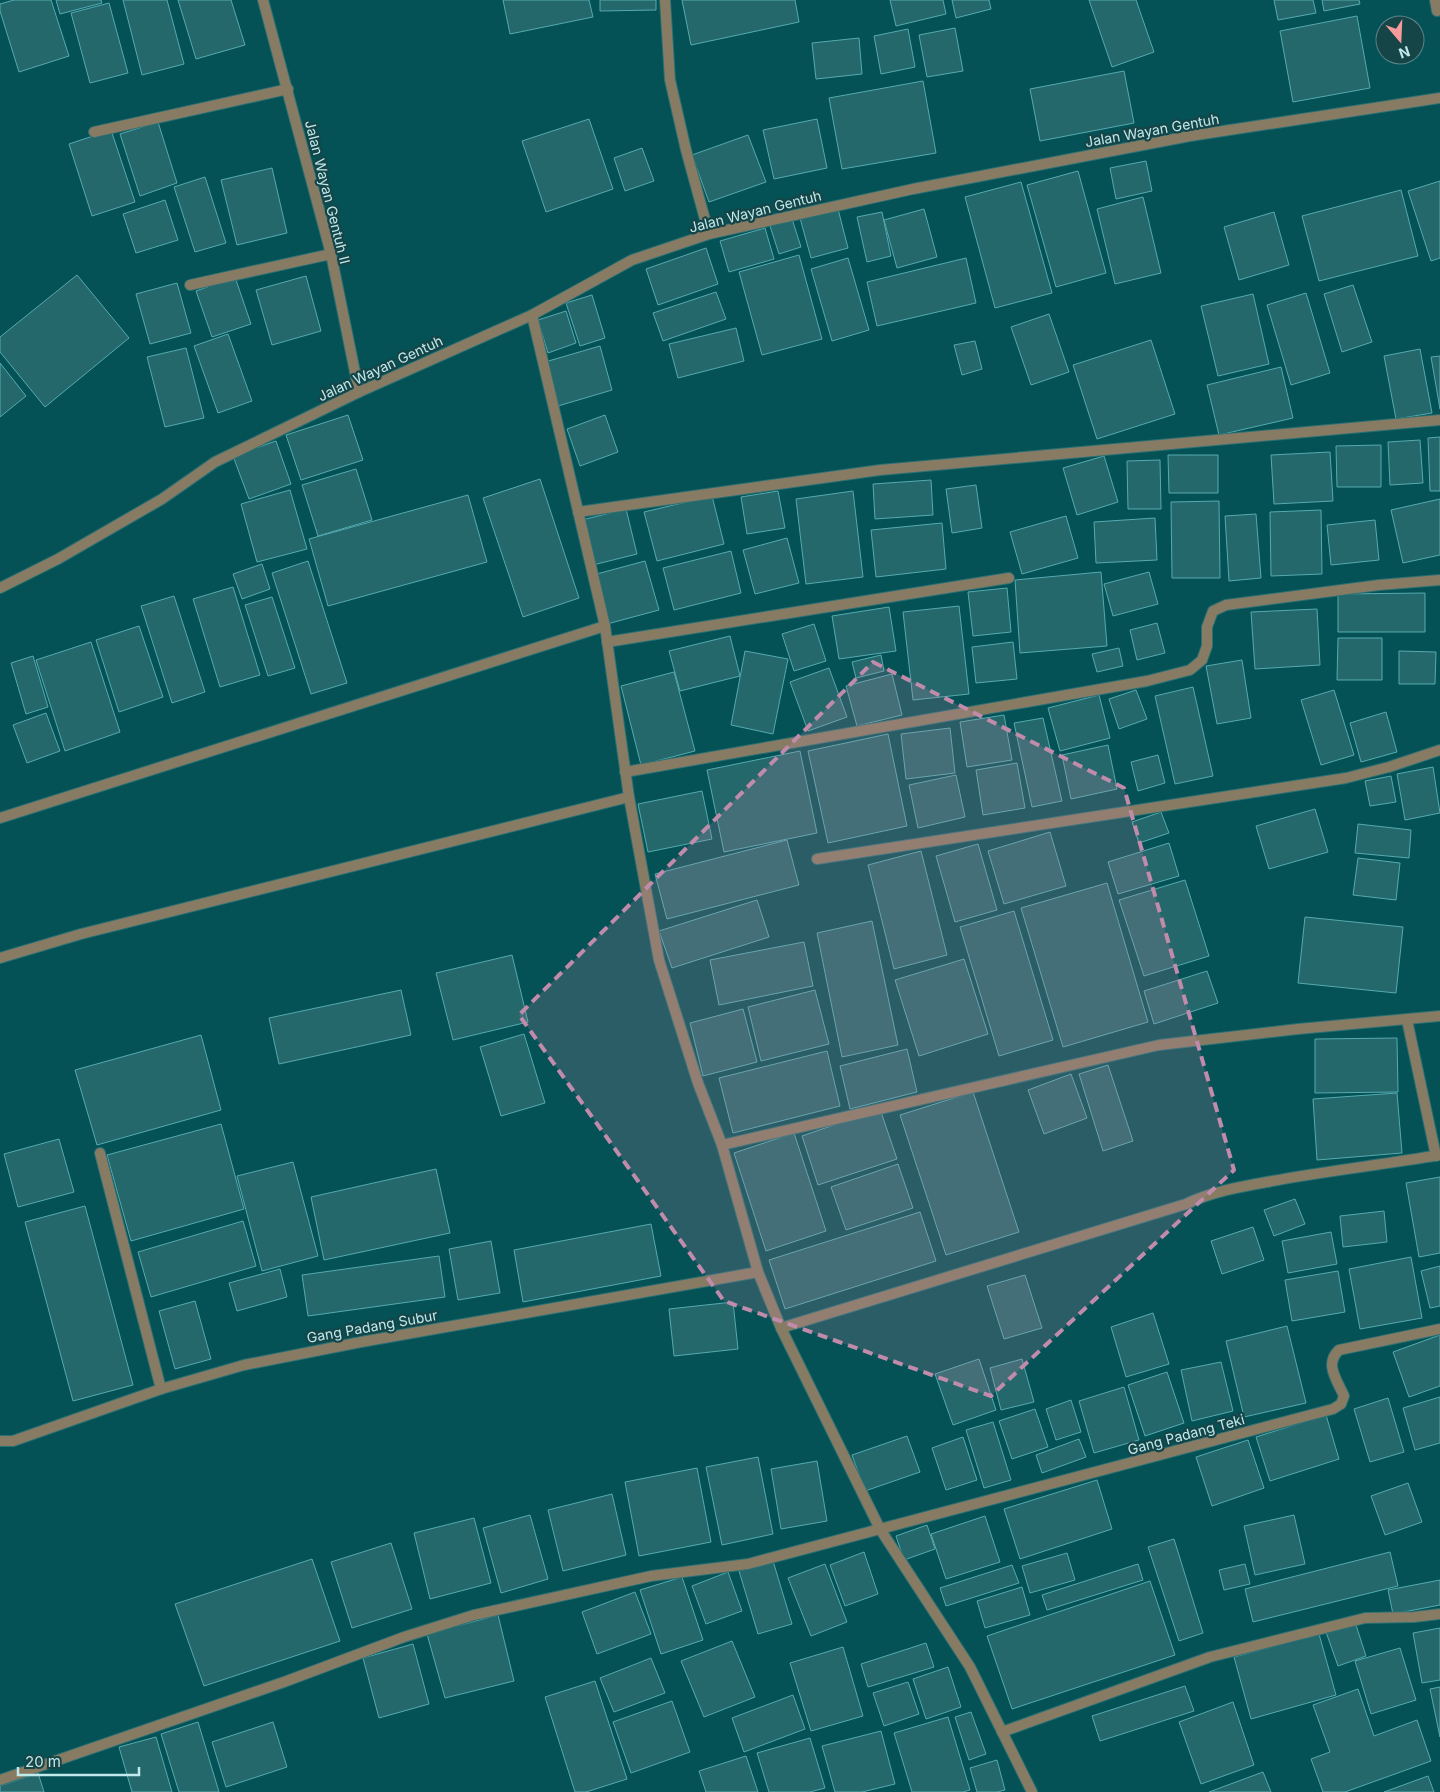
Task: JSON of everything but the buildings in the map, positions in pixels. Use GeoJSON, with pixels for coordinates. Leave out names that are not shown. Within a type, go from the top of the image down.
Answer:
{"type":"FeatureCollection","features":[{"type":"Feature","properties":{"kind":"street","name":"Jalan Wayan Gentuh II"},"geometry":{"type":"LineString","coordinates":[[263,0],[331,254],[359,392]]}},
{"type":"Feature","properties":{"kind":"street"},"geometry":{"type":"LineString","coordinates":[[665,0],[670,80],[686,150],[709,234]]}},
{"type":"Feature","properties":{"kind":"street"},"geometry":{"type":"LineString","coordinates":[[1435,0],[1437,11]]}},
{"type":"Feature","properties":{"kind":"street"},"geometry":{"type":"LineString","coordinates":[[94,132],[288,89]]}},
{"type":"Feature","properties":{"kind":"street","name":"Jalan Wayan Gentuh"},"geometry":{"type":"LineString","coordinates":[[0,588],[58,559],[155,503],[215,462],[359,392],[532,315],[632,260],[709,234],[913,189],[1190,136],[1440,98]]}},
{"type":"Feature","properties":{"kind":"street"},"geometry":{"type":"LineString","coordinates":[[190,285],[331,254]]}},
{"type":"Feature","properties":{"kind":"street"},"geometry":{"type":"LineString","coordinates":[[532,315],[605,626],[629,797],[659,960],[698,1083],[722,1145],[758,1272],[781,1328],[880,1530],[970,1667],[1032,1792]]}},
{"type":"Feature","properties":{"kind":"street"},"geometry":{"type":"LineString","coordinates":[[578,512],[880,470],[1440,420]]}},
{"type":"Feature","properties":{"kind":"street"},"geometry":{"type":"LineString","coordinates":[[607,642],[1009,578]]}},
{"type":"Feature","properties":{"kind":"street"},"geometry":{"type":"LineString","coordinates":[[625,772],[1147,681],[1190,670],[1202,660],[1207,646],[1207,627],[1213,611],[1226,605],[1351,588],[1440,580]]}},
{"type":"Feature","properties":{"kind":"street"},"geometry":{"type":"LineString","coordinates":[[0,818],[605,626]]}},
{"type":"Feature","properties":{"kind":"street"},"geometry":{"type":"LineString","coordinates":[[817,859],[1346,778],[1389,767],[1440,750]]}},
{"type":"Feature","properties":{"kind":"street"},"geometry":{"type":"LineString","coordinates":[[0,958],[90,931],[629,797]]}},
{"type":"Feature","properties":{"kind":"street"},"geometry":{"type":"LineString","coordinates":[[722,1145],[1160,1045],[1298,1029],[1440,1016]]}},
{"type":"Feature","properties":{"kind":"street"},"geometry":{"type":"LineString","coordinates":[[781,1328],[1186,1204],[1201,1196],[1306,1175],[1438,1155],[1407,1020]]}},
{"type":"Feature","properties":{"kind":"street"},"geometry":{"type":"LineString","coordinates":[[100,1153],[161,1389]]}},
{"type":"Feature","properties":{"kind":"street","name":"Gang Padang Subur"},"geometry":{"type":"LineString","coordinates":[[0,1441],[13,1441],[161,1389],[254,1363],[361,1342],[758,1272]]}},
{"type":"Feature","properties":{"kind":"street","name":"Gang Padang Teki"},"geometry":{"type":"LineString","coordinates":[[880,1530],[1333,1409],[1341,1404],[1344,1396],[1331,1365],[1333,1356],[1339,1350],[1440,1329]]}},
{"type":"Feature","properties":{"kind":"street"},"geometry":{"type":"LineString","coordinates":[[0,1780],[275,1685],[394,1640],[474,1615],[651,1576],[748,1564],[880,1530]]}},
{"type":"Feature","properties":{"kind":"street"},"geometry":{"type":"LineString","coordinates":[[1002,1732],[1210,1657],[1365,1618],[1414,1617],[1440,1614]]}},
{"type":"Feature","properties":{"kind":"highlighted area"},"geometry":{"type":"Polygon","coordinates":[[[873,662],[1124,788],[1234,1170],[991,1396],[724,1301],[519,1015],[873,662]]]}}]}
